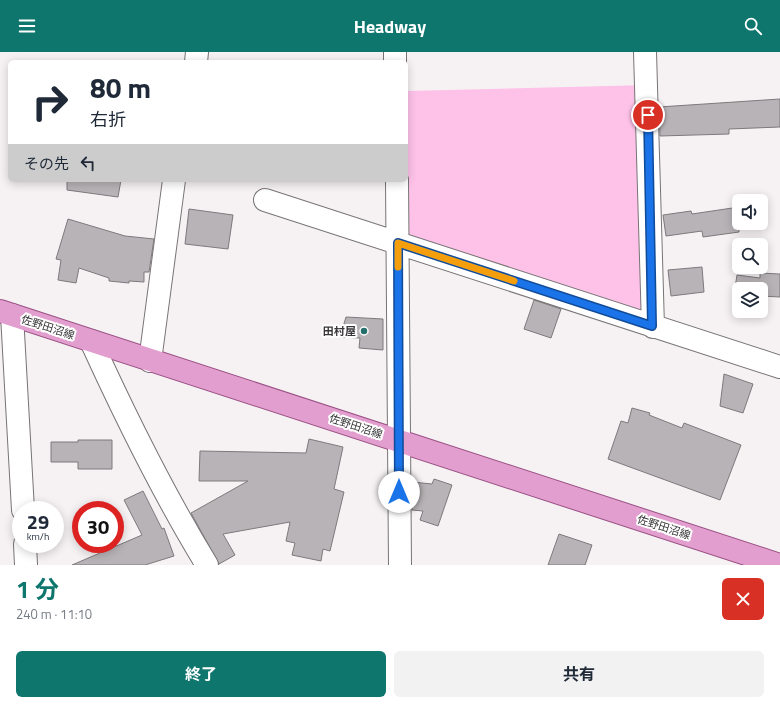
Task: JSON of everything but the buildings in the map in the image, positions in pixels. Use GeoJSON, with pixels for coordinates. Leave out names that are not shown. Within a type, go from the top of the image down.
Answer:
{"type":"FeatureCollection","features":[{"type":"Feature","properties":{"kind":"main road","name":"佐野田沼線"},"geometry":{"type":"LineString","coordinates":[[6,313],[780,565]]}},
{"type":"Feature","properties":{"kind":"street"},"geometry":{"type":"LineString","coordinates":[[645,52],[652,326]]}},
{"type":"Feature","properties":{"kind":"street"},"geometry":{"type":"LineString","coordinates":[[150,361],[174,182]]}},
{"type":"Feature","properties":{"kind":"street"},"geometry":{"type":"LineString","coordinates":[[397,182],[400,565]]}},
{"type":"Feature","properties":{"kind":"street"},"geometry":{"type":"LineString","coordinates":[[264,200],[780,368]]}},
{"type":"Feature","properties":{"kind":"street"},"geometry":{"type":"LineString","coordinates":[[6,313],[22,501]]}},
{"type":"Feature","properties":{"kind":"street"},"geometry":{"type":"LineString","coordinates":[[91,341],[148,461],[185,529],[207,565]]}},
{"type":"Feature","properties":{"kind":"street"},"geometry":{"type":"LineString","coordinates":[[25,553],[26,565]]}},
{"type":"Feature","properties":{"kind":"shaded area"},"geometry":{"type":"Polygon","coordinates":[[[647,85],[653,327],[398,243],[406,182],[408,182],[408,91],[647,85]]]}},
{"type":"Feature","properties":{"kind":"slow traffic"},"geometry":{"type":"LineString","coordinates":[[398,267],[398,243],[514,281]]}},
{"type":"Feature","properties":{"kind":"place","name":"田村屋"},"geometry":{"type":"Point","coordinates":[364,331]}},
{"type":"Feature","properties":{"kind":"route"},"geometry":{"type":"LineString","coordinates":[[399,492],[400,415],[398,243],[652,326],[648,115]]}}]}
